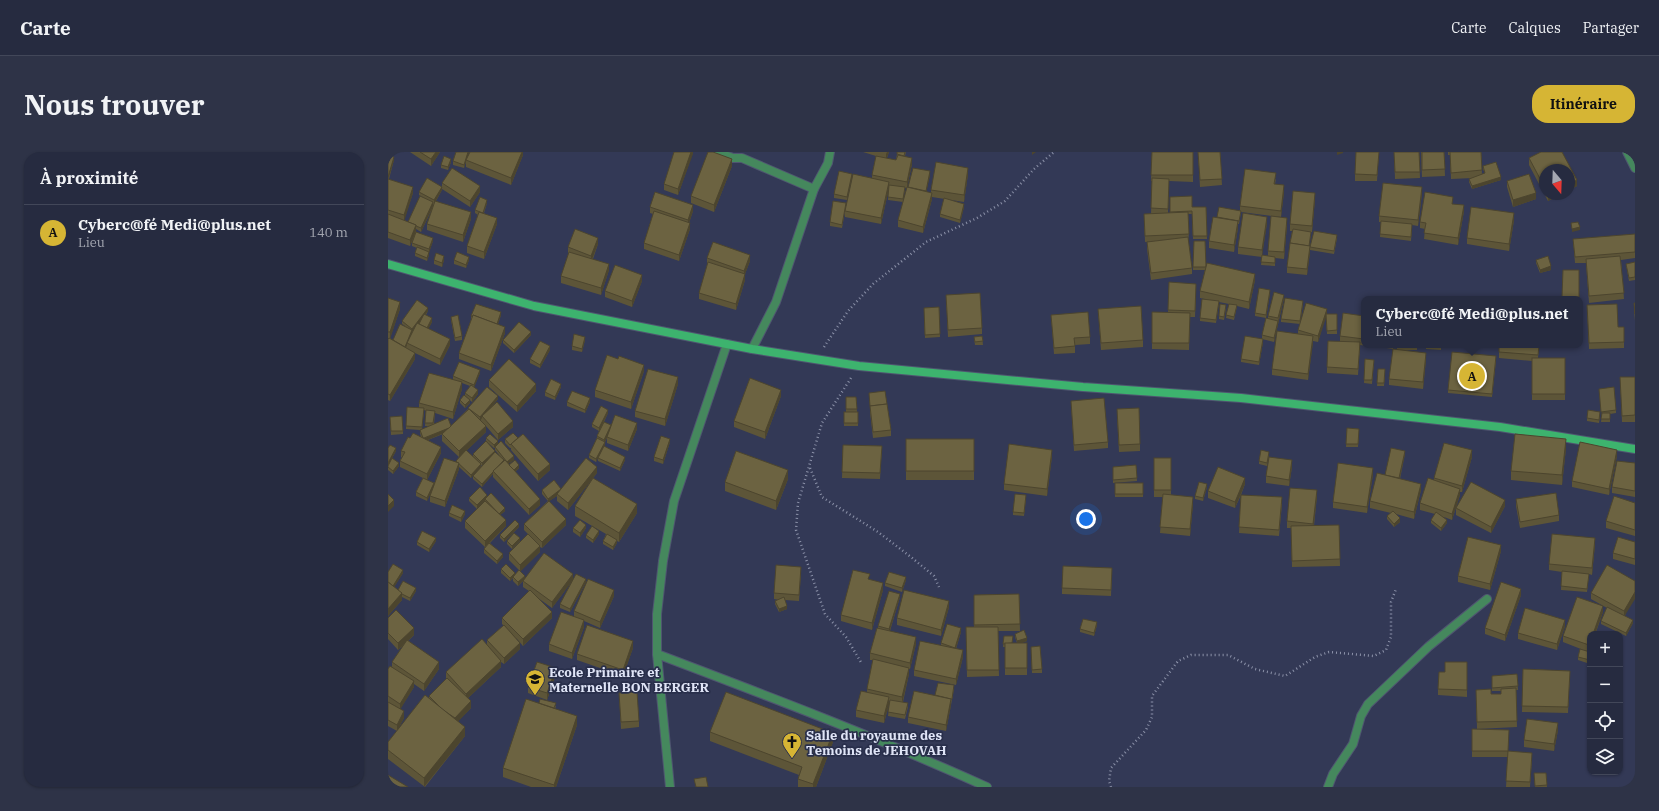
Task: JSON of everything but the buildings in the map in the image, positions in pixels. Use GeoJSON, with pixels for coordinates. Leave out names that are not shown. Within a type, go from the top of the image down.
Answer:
{"type":"FeatureCollection","features":[{"type":"Feature","properties":{"kind":"street"},"geometry":{"type":"LineString","coordinates":[[716,152],[733,158],[742,158],[814,189]]}},
{"type":"Feature","properties":{"kind":"street"},"geometry":{"type":"LineString","coordinates":[[752,349],[776,302],[814,189],[828,163],[830,152]]}},
{"type":"Feature","properties":{"kind":"street"},"geometry":{"type":"LineString","coordinates":[[1627,152],[1635,168]]}},
{"type":"Feature","properties":{"kind":"street"},"geometry":{"type":"LineString","coordinates":[[388,264],[534,306],[752,349],[859,366],[1083,387],[1249,399],[1500,427],[1635,449]]}},
{"type":"Feature","properties":{"kind":"street"},"geometry":{"type":"LineString","coordinates":[[670,787],[658,654],[657,614],[663,561],[674,501],[727,344]]}},
{"type":"Feature","properties":{"kind":"street"},"geometry":{"type":"LineString","coordinates":[[1328,787],[1333,774],[1353,744],[1361,716],[1368,704],[1428,647],[1487,600]]}},
{"type":"Feature","properties":{"kind":"street"},"geometry":{"type":"LineString","coordinates":[[658,654],[758,691],[852,731],[946,768],[987,787]]}},
{"type":"Feature","properties":{"kind":"path"},"geometry":{"type":"LineString","coordinates":[[817,359],[828,339],[848,311],[873,284],[926,242],[977,218],[1005,201],[1034,169],[1054,152]]}},
{"type":"Feature","properties":{"kind":"path"},"geometry":{"type":"LineString","coordinates":[[859,366],[822,423],[810,468],[798,503],[796,530],[825,614],[846,637],[862,664]]}},
{"type":"Feature","properties":{"kind":"path"},"geometry":{"type":"LineString","coordinates":[[810,468],[822,497],[878,532],[911,556],[934,576],[940,587]]}},
{"type":"Feature","properties":{"kind":"path"},"geometry":{"type":"LineString","coordinates":[[1111,787],[1109,781],[1111,768],[1146,730],[1152,717],[1152,696],[1178,661],[1191,655],[1228,655],[1255,669],[1285,676],[1315,657],[1329,652],[1374,656],[1386,650],[1391,637],[1391,602],[1396,589]]}},
{"type":"Feature","properties":{"kind":"place","name":"Cyberc@fé Medi@plus.net"},"geometry":{"type":"Point","coordinates":[1472,376]}},
{"type":"Feature","properties":{"kind":"place","name":"Ecole Primaire et Maternelle BON BERGER"},"geometry":{"type":"Point","coordinates":[535,696]}},
{"type":"Feature","properties":{"kind":"place","name":"Salle du royaume des Temoins de JEHOVAH"},"geometry":{"type":"Point","coordinates":[792,759]}}]}
